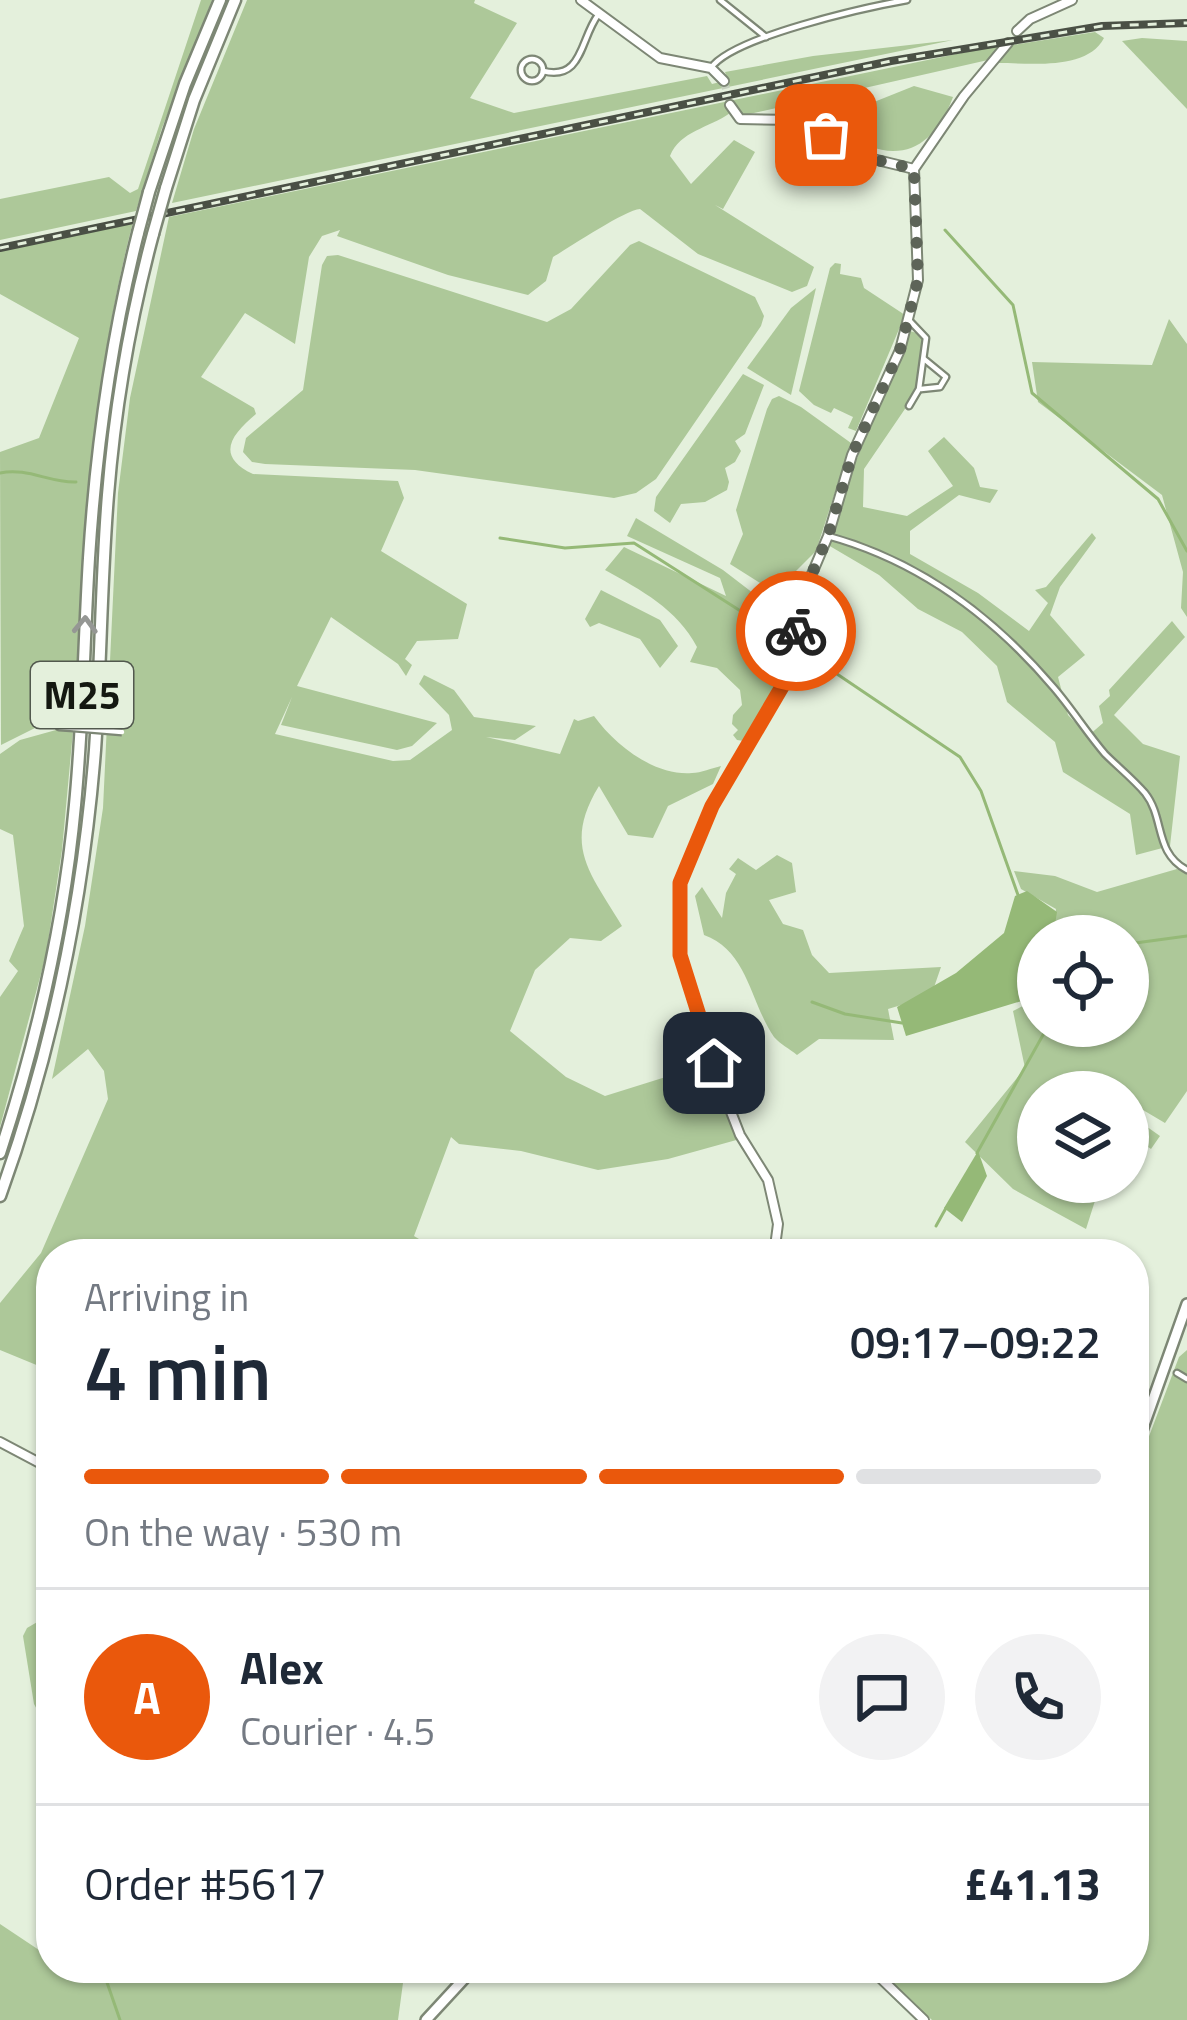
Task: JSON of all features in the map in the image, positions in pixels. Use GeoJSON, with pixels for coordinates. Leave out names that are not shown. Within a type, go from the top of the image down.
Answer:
{"type":"FeatureCollection","features":[{"type":"Feature","properties":{"kind":"highway","name":"M25"},"geometry":{"type":"LineString","coordinates":[[0,1153],[37,1027],[67,872],[79,762],[96,466],[112,350],[149,192],[220,0]]}},
{"type":"Feature","properties":{"kind":"highway","name":"M25"},"geometry":{"type":"LineString","coordinates":[[0,1196],[47,1045],[76,908],[94,751],[114,435],[127,346],[166,188],[194,100],[235,0]]}},
{"type":"Feature","properties":{"kind":"main road"},"geometry":{"type":"LineString","coordinates":[[1149,1411],[1187,1304]]}},
{"type":"Feature","properties":{"kind":"main road"},"geometry":{"type":"LineString","coordinates":[[426,2020],[460,1983]]}},
{"type":"Feature","properties":{"kind":"street"},"geometry":{"type":"LineString","coordinates":[[581,0],[660,58],[711,68],[724,81]]}},
{"type":"Feature","properties":{"kind":"street"},"geometry":{"type":"LineString","coordinates":[[720,0],[766,37]]}},
{"type":"Feature","properties":{"kind":"street"},"geometry":{"type":"LineString","coordinates":[[856,0],[857,10]]}},
{"type":"Feature","properties":{"kind":"street"},"geometry":{"type":"LineString","coordinates":[[711,68],[722,56],[766,37],[907,0]]}},
{"type":"Feature","properties":{"kind":"street"},"geometry":{"type":"LineString","coordinates":[[1017,31],[1030,19],[1072,0]]}},
{"type":"Feature","properties":{"kind":"street"},"geometry":{"type":"LineString","coordinates":[[543,71],[560,74],[572,68],[599,14]]}},
{"type":"Feature","properties":{"kind":"street"},"geometry":{"type":"LineString","coordinates":[[776,1239],[772,1192],[726,1099],[680,955],[680,883],[712,806],[788,675],[800,602],[828,536],[852,455],[900,350],[918,280],[914,169],[1008,43]]}},
{"type":"Feature","properties":{"kind":"street"},"geometry":{"type":"LineString","coordinates":[[730,105],[740,119],[794,121],[869,158],[914,169]]}},
{"type":"Feature","properties":{"kind":"street"},"geometry":{"type":"LineString","coordinates":[[908,319],[923,332],[924,359],[919,389],[910,406]]}},
{"type":"Feature","properties":{"kind":"street"},"geometry":{"type":"LineString","coordinates":[[919,389],[940,387],[946,377],[924,359]]}},
{"type":"Feature","properties":{"kind":"street"},"geometry":{"type":"LineString","coordinates":[[828,536],[897,560],[960,599],[1007,637],[1148,796],[1169,859],[1187,871]]}},
{"type":"Feature","properties":{"kind":"street"},"geometry":{"type":"LineString","coordinates":[[59,727],[122,732]]}},
{"type":"Feature","properties":{"kind":"street"},"geometry":{"type":"LineString","coordinates":[[1177,1373],[1187,1378]]}},
{"type":"Feature","properties":{"kind":"street"},"geometry":{"type":"LineString","coordinates":[[0,1442],[36,1461]]}},
{"type":"Feature","properties":{"kind":"street"},"geometry":{"type":"LineString","coordinates":[[886,1983],[924,2020]]}},
{"type":"Feature","properties":{"kind":"shaded area"},"geometry":{"type":"Polygon","coordinates":[[[201,0],[212,0],[162,128],[136,211],[0,240],[0,199],[109,177],[130,193],[138,189],[201,0]]]}},
{"type":"Feature","properties":{"kind":"shaded area"},"geometry":{"type":"Polygon","coordinates":[[[247,0],[475,0],[517,23],[470,98],[514,113],[707,76],[712,84],[728,80],[725,72],[813,56],[953,40],[172,203],[194,129],[247,0]]]}},
{"type":"Feature","properties":{"kind":"shaded area"},"geometry":{"type":"Polygon","coordinates":[[[1095,32],[1104,38],[1085,56],[1041,64],[998,63],[1013,45],[1095,32]]]}},
{"type":"Feature","properties":{"kind":"shaded area"},"geometry":{"type":"Polygon","coordinates":[[[1122,41],[1187,41],[1187,109],[1122,41]]]}},
{"type":"Feature","properties":{"kind":"shaded area"},"geometry":{"type":"Polygon","coordinates":[[[1000,45],[988,60],[745,115],[739,114],[736,104],[727,106],[730,113],[688,135],[675,148],[670,156],[691,184],[734,140],[755,152],[723,209],[715,205],[814,267],[807,286],[792,292],[698,254],[640,209],[553,257],[546,281],[528,295],[448,275],[337,236],[340,230],[322,236],[309,257],[295,344],[245,313],[201,377],[254,408],[256,414],[231,445],[234,460],[253,474],[398,481],[404,498],[381,551],[467,604],[458,639],[417,641],[405,659],[412,665],[406,676],[398,664],[331,617],[297,686],[437,723],[412,746],[397,750],[281,725],[292,697],[275,734],[393,761],[410,760],[452,730],[449,715],[419,684],[424,675],[454,690],[474,717],[536,726],[515,740],[486,737],[560,754],[574,719],[594,716],[624,748],[650,764],[678,773],[721,766],[713,784],[668,806],[653,838],[628,835],[599,786],[588,807],[582,843],[591,875],[622,926],[601,941],[570,938],[535,970],[510,1031],[566,1077],[605,1096],[704,1065],[740,1139],[668,1159],[598,1170],[521,1151],[459,1144],[451,1137],[414,1236],[419,1239],[47,1239],[108,1099],[104,1071],[88,1049],[52,1079],[85,926],[103,808],[118,493],[130,398],[169,217],[1000,45]]]}},
{"type":"Feature","properties":{"kind":"shaded area"},"geometry":{"type":"Polygon","coordinates":[[[914,86],[953,97],[934,131],[922,142],[908,149],[877,149],[843,131],[849,112],[914,86]]]}},
{"type":"Feature","properties":{"kind":"shaded area"},"geometry":{"type":"Polygon","coordinates":[[[133,222],[98,409],[74,724],[47,722],[1,745],[0,452],[39,438],[79,338],[0,294],[0,250],[133,222]]]}},
{"type":"Feature","properties":{"kind":"shaded area"},"geometry":{"type":"Polygon","coordinates":[[[639,241],[755,297],[764,316],[656,479],[636,493],[614,498],[415,470],[265,464],[252,462],[243,452],[246,438],[303,390],[327,256],[338,255],[547,322],[571,309],[639,241]]]}},
{"type":"Feature","properties":{"kind":"shaded area"},"geometry":{"type":"Polygon","coordinates":[[[835,263],[841,264],[840,274],[861,278],[864,288],[905,315],[856,431],[848,428],[853,417],[814,405],[799,391],[835,263]]]}},
{"type":"Feature","properties":{"kind":"shaded area"},"geometry":{"type":"Polygon","coordinates":[[[816,288],[791,395],[747,368],[791,308],[816,288]]]}},
{"type":"Feature","properties":{"kind":"shaded area"},"geometry":{"type":"Polygon","coordinates":[[[1169,319],[1187,344],[1187,617],[1181,608],[1183,572],[1162,495],[1038,402],[1032,362],[1152,365],[1169,319]]]}},
{"type":"Feature","properties":{"kind":"shaded area"},"geometry":{"type":"Polygon","coordinates":[[[910,331],[923,335],[920,377],[909,403],[864,469],[863,507],[907,516],[953,486],[928,451],[944,437],[974,468],[980,487],[998,490],[990,503],[959,495],[910,531],[910,554],[978,593],[1029,631],[1048,603],[1035,590],[1046,587],[1092,533],[1096,538],[1060,587],[1050,615],[1085,655],[1058,677],[1068,715],[1088,736],[1103,723],[1099,706],[1110,696],[1109,690],[1172,621],[1185,637],[1114,715],[1143,744],[1180,756],[1170,846],[1136,855],[1130,814],[1063,772],[1055,742],[1007,702],[997,666],[962,632],[918,609],[879,575],[828,545],[851,473],[910,331]]]}},
{"type":"Feature","properties":{"kind":"shaded area"},"geometry":{"type":"Polygon","coordinates":[[[743,374],[764,385],[745,434],[735,441],[741,451],[725,468],[727,490],[705,502],[681,504],[670,523],[654,511],[656,497],[743,374]]]}},
{"type":"Feature","properties":{"kind":"shaded area"},"geometry":{"type":"Polygon","coordinates":[[[779,396],[851,443],[816,551],[796,571],[784,598],[730,564],[743,534],[736,510],[767,409],[779,396]]]}},
{"type":"Feature","properties":{"kind":"shaded area"},"geometry":{"type":"Polygon","coordinates":[[[636,518],[723,570],[787,619],[779,678],[744,741],[733,735],[738,730],[732,724],[742,705],[740,690],[717,668],[690,662],[697,647],[669,611],[605,570],[624,547],[726,596],[720,578],[627,536],[636,518]]]}},
{"type":"Feature","properties":{"kind":"shaded area"},"geometry":{"type":"Polygon","coordinates":[[[601,590],[660,620],[678,646],[660,668],[640,639],[599,623],[590,627],[585,619],[601,590]]]}},
{"type":"Feature","properties":{"kind":"shaded area"},"geometry":{"type":"Polygon","coordinates":[[[56,730],[73,731],[62,850],[46,955],[0,1127],[0,997],[18,971],[9,961],[24,926],[13,835],[0,829],[0,754],[20,740],[56,730]]]}},
{"type":"Feature","properties":{"kind":"shaded area"},"geometry":{"type":"Polygon","coordinates":[[[777,855],[792,863],[796,892],[769,900],[783,924],[803,930],[812,955],[829,973],[941,967],[931,996],[888,1009],[894,1040],[819,1039],[797,1055],[774,1037],[730,953],[704,935],[695,896],[702,887],[722,918],[726,893],[736,874],[729,869],[738,858],[756,870],[777,855]]]}},
{"type":"Feature","properties":{"kind":"shaded area"},"geometry":{"type":"Polygon","coordinates":[[[1177,869],[1187,874],[1187,1091],[1165,1123],[1149,1114],[1149,1071],[1023,1071],[1021,1047],[1149,1047],[1149,915],[1055,915],[1056,909],[1021,889],[1014,871],[1055,876],[1097,892],[1177,869]]]}},
{"type":"Feature","properties":{"kind":"shaded area"},"geometry":{"type":"Polygon","coordinates":[[[1027,891],[1057,912],[1017,915],[1017,1002],[906,1036],[897,1007],[956,973],[1004,933],[1015,896],[1027,891]]]}},
{"type":"Feature","properties":{"kind":"shaded area"},"geometry":{"type":"Polygon","coordinates":[[[1017,1078],[1017,1191],[965,1142],[1017,1078]]]}},
{"type":"Feature","properties":{"kind":"shaded area"},"geometry":{"type":"Polygon","coordinates":[[[1149,1128],[1160,1136],[1149,1148],[1149,1128]]]}},
{"type":"Feature","properties":{"kind":"shaded area"},"geometry":{"type":"Polygon","coordinates":[[[978,1151],[987,1176],[962,1222],[944,1208],[978,1151]]]}},
{"type":"Feature","properties":{"kind":"shaded area"},"geometry":{"type":"Polygon","coordinates":[[[1039,1203],[1094,1203],[1086,1229],[1039,1203]]]}},
{"type":"Feature","properties":{"kind":"shaded area"},"geometry":{"type":"Polygon","coordinates":[[[36,1259],[36,1365],[0,1350],[0,1303],[36,1259]]]}},
{"type":"Feature","properties":{"kind":"shaded area"},"geometry":{"type":"Polygon","coordinates":[[[1187,1350],[1187,2020],[932,2020],[891,1983],[1149,1983],[1149,1436],[1179,1357],[1187,1350]]]}},
{"type":"Feature","properties":{"kind":"shaded area"},"geometry":{"type":"Polygon","coordinates":[[[36,1623],[36,1708],[23,1636],[36,1623]]]}},
{"type":"Feature","properties":{"kind":"shaded area"},"geometry":{"type":"Polygon","coordinates":[[[0,1924],[36,1948],[36,1983],[403,1983],[398,2020],[0,2020],[0,1924]]]}},
{"type":"Feature","properties":{"kind":"waterway"},"geometry":{"type":"LineString","coordinates":[[945,230],[1013,305],[1032,393],[1158,499],[1187,551]]}},
{"type":"Feature","properties":{"kind":"waterway"},"geometry":{"type":"LineString","coordinates":[[0,473],[76,482]]}},
{"type":"Feature","properties":{"kind":"waterway"},"geometry":{"type":"LineString","coordinates":[[500,538],[565,548],[634,543],[789,642]]}},
{"type":"Feature","properties":{"kind":"waterway"},"geometry":{"type":"LineString","coordinates":[[797,647],[960,757],[981,791],[1018,895]]}},
{"type":"Feature","properties":{"kind":"waterway"},"geometry":{"type":"LineString","coordinates":[[1149,941],[1187,936]]}},
{"type":"Feature","properties":{"kind":"waterway"},"geometry":{"type":"LineString","coordinates":[[812,1002],[845,1014],[902,1023]]}},
{"type":"Feature","properties":{"kind":"waterway"},"geometry":{"type":"LineString","coordinates":[[977,1153],[1036,1047]]}},
{"type":"Feature","properties":{"kind":"waterway"},"geometry":{"type":"LineString","coordinates":[[936,1226],[946,1208]]}},
{"type":"Feature","properties":{"kind":"waterway"},"geometry":{"type":"LineString","coordinates":[[107,1983],[120,2020]]}},
{"type":"Feature","properties":{"kind":"tunnel"},"geometry":{"type":"LineString","coordinates":[[724,81],[730,105]]}},
{"type":"Feature","properties":{"kind":"railway"},"geometry":{"type":"LineString","coordinates":[[0,248],[891,61],[1102,26],[1187,23]]}},
{"type":"Feature","properties":{"kind":"way so far"},"geometry":{"type":"LineString","coordinates":[[796,631],[800,602],[828,536],[852,455],[900,350],[918,280],[914,169],[869,158],[826,135]]}},
{"type":"Feature","properties":{"kind":"route"},"geometry":{"type":"LineString","coordinates":[[714,1063],[680,955],[680,883],[712,806],[786,680],[796,631]]}}]}
